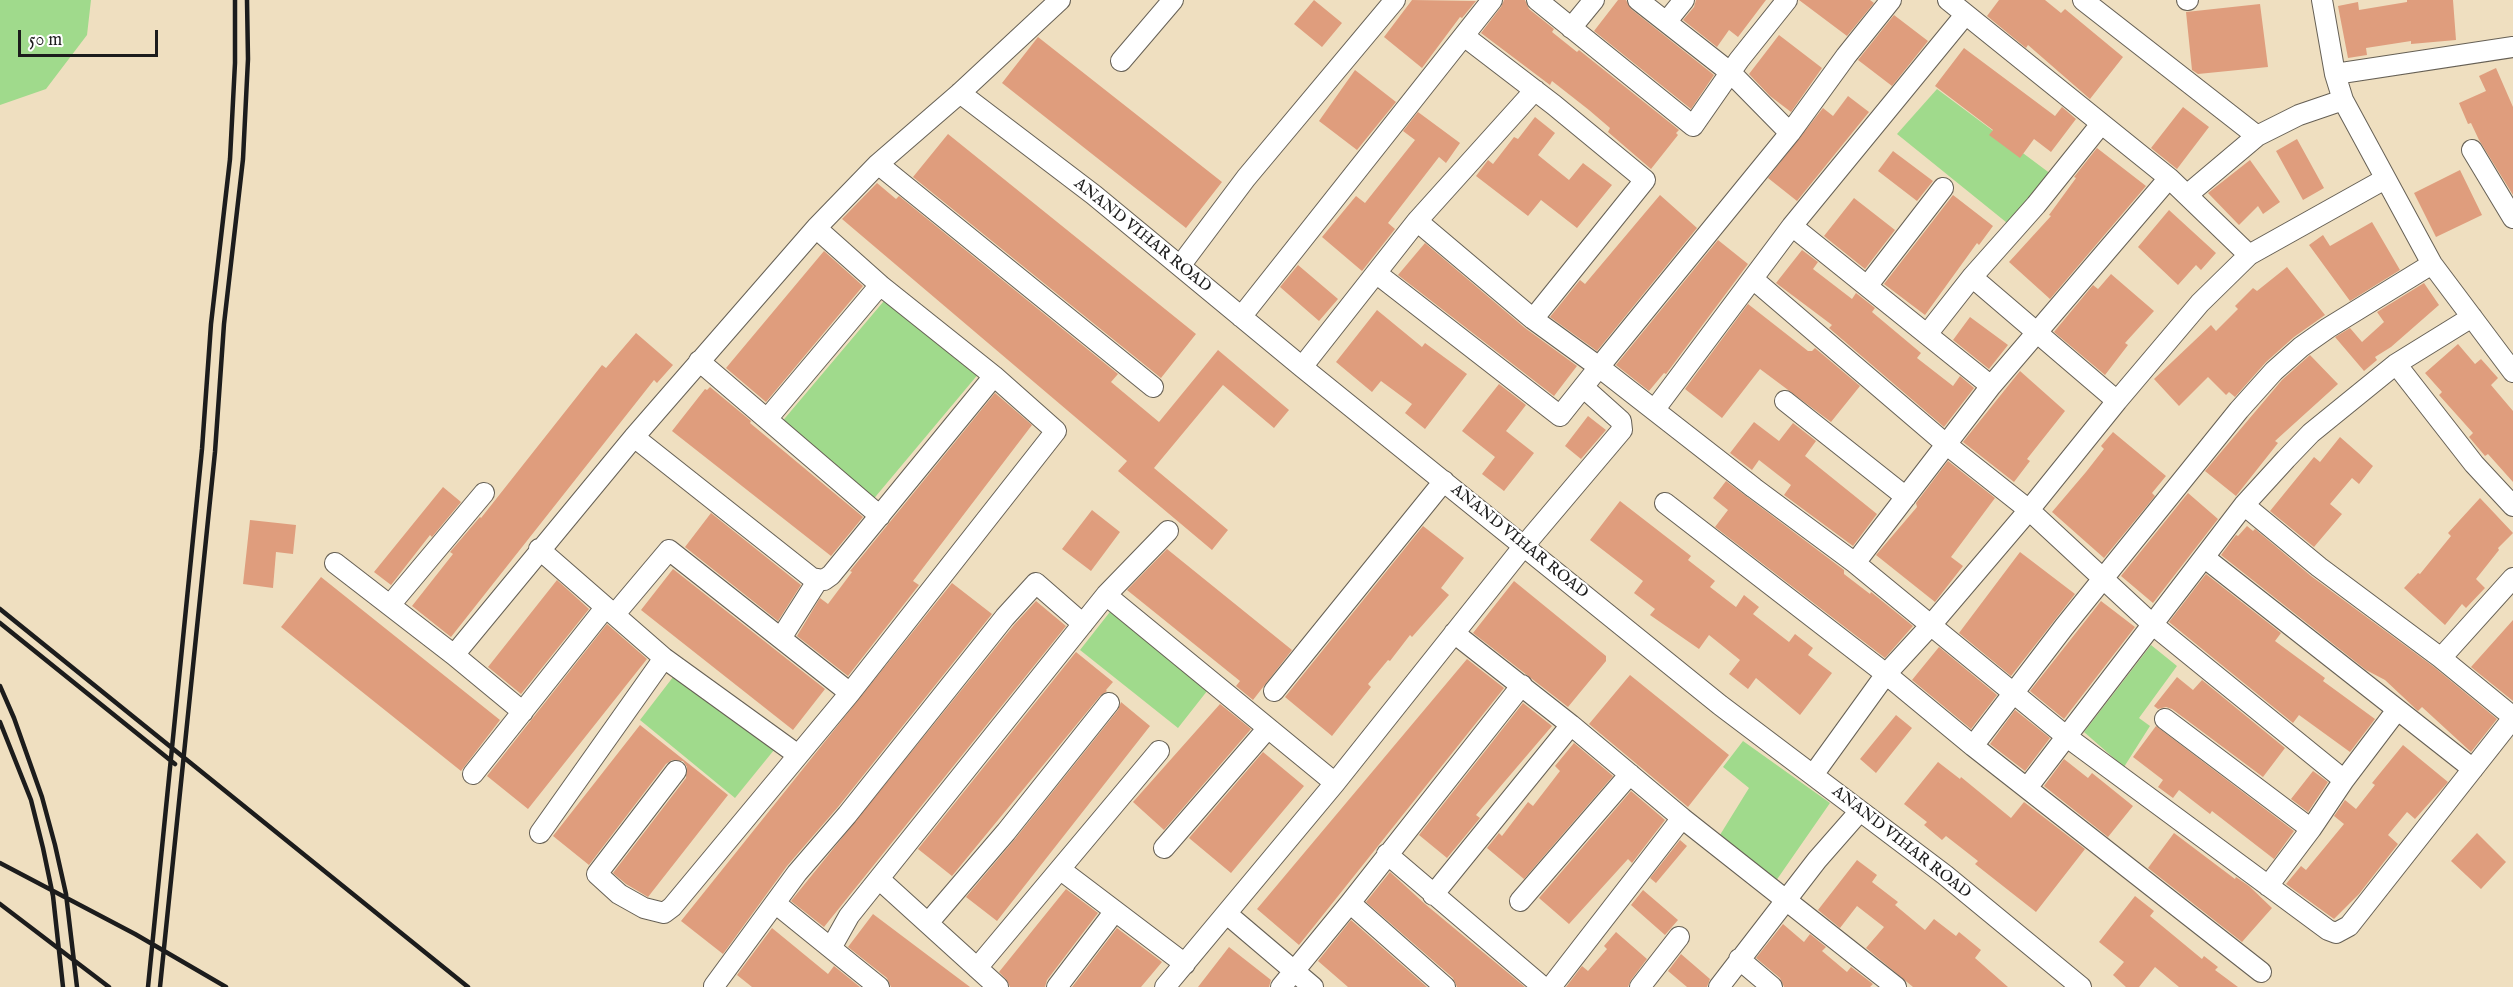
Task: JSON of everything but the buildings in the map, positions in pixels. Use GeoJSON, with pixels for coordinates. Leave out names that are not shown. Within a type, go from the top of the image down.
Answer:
{"type":"FeatureCollection","features":[{"type":"Feature","properties":{"kind":"street"},"geometry":{"type":"LineString","coordinates":[[454,655],[539,549],[816,228],[878,164],[960,93],[1060,0]]}},
{"type":"Feature","properties":{"kind":"street"},"geometry":{"type":"LineString","coordinates":[[1121,62],[1173,0]]}},
{"type":"Feature","properties":{"kind":"street"},"geometry":{"type":"LineString","coordinates":[[1180,266],[1246,178],[1395,0]]}},
{"type":"Feature","properties":{"kind":"street"},"geometry":{"type":"LineString","coordinates":[[1241,317],[1492,0]]}},
{"type":"Feature","properties":{"kind":"street"},"geometry":{"type":"LineString","coordinates":[[1537,0],[1693,126],[1786,0]]}},
{"type":"Feature","properties":{"kind":"street"},"geometry":{"type":"LineString","coordinates":[[1571,28],[1594,0]]}},
{"type":"Feature","properties":{"kind":"street"},"geometry":{"type":"LineString","coordinates":[[1638,0],[1731,73],[1790,133]]}},
{"type":"Feature","properties":{"kind":"street"},"geometry":{"type":"LineString","coordinates":[[1667,21],[1684,0]]}},
{"type":"Feature","properties":{"kind":"street"},"geometry":{"type":"LineString","coordinates":[[1376,273],[1560,416],[1790,133],[1846,56],[1891,0]]}},
{"type":"Feature","properties":{"kind":"street"},"geometry":{"type":"LineString","coordinates":[[1948,0],[2169,178],[2249,255]]}},
{"type":"Feature","properties":{"kind":"street"},"geometry":{"type":"LineString","coordinates":[[2084,0],[2257,136]]}},
{"type":"Feature","properties":{"kind":"street"},"geometry":{"type":"LineString","coordinates":[[2322,0],[2343,100],[2432,264],[2513,372]]}},
{"type":"Feature","properties":{"kind":"street"},"geometry":{"type":"LineString","coordinates":[[1655,409],[1792,226],[1965,15]]}},
{"type":"Feature","properties":{"kind":"street"},"geometry":{"type":"LineString","coordinates":[[1464,36],[1535,90],[1645,180],[1533,319]]}},
{"type":"Feature","properties":{"kind":"street"},"geometry":{"type":"LineString","coordinates":[[2336,74],[2513,47]]}},
{"type":"Feature","properties":{"kind":"street"},"geometry":{"type":"LineString","coordinates":[[1302,367],[1417,221],[1535,90]]}},
{"type":"Feature","properties":{"kind":"street","name":"ANAND VIHAR ROAD"},"geometry":{"type":"LineString","coordinates":[[960,93],[1094,195],[1302,367],[1720,705],[1945,875],[2081,987]]}},
{"type":"Feature","properties":{"kind":"street"},"geometry":{"type":"LineString","coordinates":[[2187,195],[2257,136],[2299,115],[2343,100]]}},
{"type":"Feature","properties":{"kind":"street"},"geometry":{"type":"LineString","coordinates":[[1928,333],[1972,277],[2036,205],[2101,124]]}},
{"type":"Feature","properties":{"kind":"street"},"geometry":{"type":"LineString","coordinates":[[2472,150],[2513,218]]}},
{"type":"Feature","properties":{"kind":"street"},"geometry":{"type":"LineString","coordinates":[[878,164],[1153,387]]}},
{"type":"Feature","properties":{"kind":"street"},"geometry":{"type":"LineString","coordinates":[[1856,562],[1991,386],[2169,178]]}},
{"type":"Feature","properties":{"kind":"street"},"geometry":{"type":"LineString","coordinates":[[1813,775],[1886,674],[2029,510],[2200,303],[2249,255],[2385,179]]}},
{"type":"Feature","properties":{"kind":"street"},"geometry":{"type":"LineString","coordinates":[[1868,285],[1943,188]]}},
{"type":"Feature","properties":{"kind":"street"},"geometry":{"type":"LineString","coordinates":[[1417,221],[1533,319],[1655,409],[1754,488],[1856,562],[2067,737],[2328,930],[2336,933],[2349,926],[2513,717],[2441,658],[2319,567],[2244,505]]}},
{"type":"Feature","properties":{"kind":"street"},"geometry":{"type":"LineString","coordinates":[[1792,226],[1928,333],[1991,386]]}},
{"type":"Feature","properties":{"kind":"street"},"geometry":{"type":"LineString","coordinates":[[676,771],[597,874],[628,899],[644,908],[664,913],[672,907],[850,693],[1056,431],[994,376],[880,285],[816,228]]}},
{"type":"Feature","properties":{"kind":"street"},"geometry":{"type":"LineString","coordinates":[[1973,746],[2103,579],[2239,410],[2274,371],[2301,347],[2328,328],[2432,264]]}},
{"type":"Feature","properties":{"kind":"street"},"geometry":{"type":"LineString","coordinates":[[1972,277],[2117,401]]}},
{"type":"Feature","properties":{"kind":"street"},"geometry":{"type":"LineString","coordinates":[[1753,279],[1947,445],[2029,510],[2152,624],[2344,780]]}},
{"type":"Feature","properties":{"kind":"street"},"geometry":{"type":"LineString","coordinates":[[767,419],[880,285]]}},
{"type":"Feature","properties":{"kind":"street"},"geometry":{"type":"LineString","coordinates":[[2027,788],[2244,505],[2311,433],[2396,364],[2472,317]]}},
{"type":"Feature","properties":{"kind":"street"},"geometry":{"type":"LineString","coordinates":[[699,361],[880,516]]}},
{"type":"Feature","properties":{"kind":"street"},"geometry":{"type":"LineString","coordinates":[[2396,364],[2474,464],[2513,506]]}},
{"type":"Feature","properties":{"kind":"street"},"geometry":{"type":"LineString","coordinates":[[634,437],[818,580],[824,580],[831,575],[994,376]]}},
{"type":"Feature","properties":{"kind":"street"},"geometry":{"type":"LineString","coordinates":[[1165,987],[1335,783],[1523,547],[1622,430],[1621,421],[1583,387]]}},
{"type":"Feature","properties":{"kind":"street"},"geometry":{"type":"LineString","coordinates":[[1785,400],[1906,497]]}},
{"type":"Feature","properties":{"kind":"street"},"geometry":{"type":"LineString","coordinates":[[1274,691],[1444,481]]}},
{"type":"Feature","properties":{"kind":"street"},"geometry":{"type":"LineString","coordinates":[[390,606],[484,493]]}},
{"type":"Feature","properties":{"kind":"street"},"geometry":{"type":"LineString","coordinates":[[1665,503],[1886,674],[1973,746],[2261,972]]}},
{"type":"Feature","properties":{"kind":"street"},"geometry":{"type":"LineString","coordinates":[[831,948],[849,916],[1106,595],[1168,531]]}},
{"type":"Feature","properties":{"kind":"street"},"geometry":{"type":"LineString","coordinates":[[539,549],[664,658],[798,755]]}},
{"type":"Feature","properties":{"kind":"street"},"geometry":{"type":"LineString","coordinates":[[473,774],[610,611],[669,550],[850,693]]}},
{"type":"Feature","properties":{"kind":"street"},"geometry":{"type":"LineString","coordinates":[[2205,558],[2473,770]]}},
{"type":"Feature","properties":{"kind":"street"},"geometry":{"type":"LineString","coordinates":[[335,563],[454,655],[523,712]]}},
{"type":"Feature","properties":{"kind":"street"},"geometry":{"type":"LineString","coordinates":[[2441,658],[2513,578]]}},
{"type":"Feature","properties":{"kind":"street"},"geometry":{"type":"LineString","coordinates":[[781,638],[818,580]]}},
{"type":"Feature","properties":{"kind":"street"},"geometry":{"type":"LineString","coordinates":[[714,986],[797,873],[847,815],[998,626],[1036,583],[1083,624]]}},
{"type":"Feature","properties":{"kind":"street"},"geometry":{"type":"LineString","coordinates":[[1106,595],[1335,783]]}},
{"type":"Feature","properties":{"kind":"street"},"geometry":{"type":"LineString","coordinates":[[1454,633],[1571,724],[1682,818],[1896,987]]}},
{"type":"Feature","properties":{"kind":"street"},"geometry":{"type":"LineString","coordinates":[[540,833],[664,658]]}},
{"type":"Feature","properties":{"kind":"street"},"geometry":{"type":"LineString","coordinates":[[1281,987],[1522,685]]}},
{"type":"Feature","properties":{"kind":"street"},"geometry":{"type":"LineString","coordinates":[[928,923],[1006,832],[1109,703]]}},
{"type":"Feature","properties":{"kind":"street"},"geometry":{"type":"LineString","coordinates":[[2268,886],[2397,710]]}},
{"type":"Feature","properties":{"kind":"street"},"geometry":{"type":"LineString","coordinates":[[2165,719],[2312,829]]}},
{"type":"Feature","properties":{"kind":"street"},"geometry":{"type":"LineString","coordinates":[[1433,895],[1571,724]]}},
{"type":"Feature","properties":{"kind":"street"},"geometry":{"type":"LineString","coordinates":[[1164,848],[1268,728]]}},
{"type":"Feature","properties":{"kind":"street"},"geometry":{"type":"LineString","coordinates":[[977,968],[1159,751]]}},
{"type":"Feature","properties":{"kind":"street"},"geometry":{"type":"LineString","coordinates":[[1520,901],[1630,774]]}},
{"type":"Feature","properties":{"kind":"street"},"geometry":{"type":"LineString","coordinates":[[1719,987],[1816,860],[1860,811]]}},
{"type":"Feature","properties":{"kind":"street"},"geometry":{"type":"LineString","coordinates":[[1551,987],[1682,818]]}},
{"type":"Feature","properties":{"kind":"street"},"geometry":{"type":"LineString","coordinates":[[1387,854],[1543,987]]}},
{"type":"Feature","properties":{"kind":"street"},"geometry":{"type":"LineString","coordinates":[[1061,870],[1185,964]]}},
{"type":"Feature","properties":{"kind":"street"},"geometry":{"type":"LineString","coordinates":[[879,879],[998,987]]}},
{"type":"Feature","properties":{"kind":"street"},"geometry":{"type":"LineString","coordinates":[[776,903],[879,987]]}},
{"type":"Feature","properties":{"kind":"street"},"geometry":{"type":"LineString","coordinates":[[1350,903],[1446,987]]}},
{"type":"Feature","properties":{"kind":"street"},"geometry":{"type":"LineString","coordinates":[[1057,987],[1115,911]]}},
{"type":"Feature","properties":{"kind":"street"},"geometry":{"type":"LineString","coordinates":[[1227,914],[1313,987]]}},
{"type":"Feature","properties":{"kind":"street"},"geometry":{"type":"LineString","coordinates":[[1640,987],[1679,937]]}},
{"type":"Feature","properties":{"kind":"street"},"geometry":{"type":"LineString","coordinates":[[1739,959],[1772,987]]}},
{"type":"Feature","properties":{"kind":"green space"},"geometry":{"type":"Polygon","coordinates":[[[0,0],[91,0],[87,35],[46,89],[0,105],[0,0]]]}},
{"type":"Feature","properties":{"kind":"green space"},"geometry":{"type":"Polygon","coordinates":[[[1937,89],[2063,183],[2022,235],[1897,134],[1937,89]]]}},
{"type":"Feature","properties":{"kind":"green space"},"geometry":{"type":"Polygon","coordinates":[[[889,295],[980,372],[871,502],[780,424],[889,295]]]}},
{"type":"Feature","properties":{"kind":"green space"},"geometry":{"type":"Polygon","coordinates":[[[1113,608],[1211,686],[1178,728],[1080,650],[1113,608]]]}},
{"type":"Feature","properties":{"kind":"green space"},"geometry":{"type":"Polygon","coordinates":[[[2151,645],[2177,666],[2139,718],[2150,726],[2124,767],[2084,732],[2151,645]]]}},
{"type":"Feature","properties":{"kind":"green space"},"geometry":{"type":"Polygon","coordinates":[[[680,668],[774,750],[735,798],[640,720],[680,668]]]}},
{"type":"Feature","properties":{"kind":"green space"},"geometry":{"type":"Polygon","coordinates":[[[1743,741],[1830,803],[1771,888],[1715,843],[1749,788],[1723,767],[1743,741]]]}},
{"type":"Feature","properties":{"kind":"railway"},"geometry":{"type":"LineString","coordinates":[[148,987],[202,449],[211,324],[230,159],[235,63],[235,0]]}},
{"type":"Feature","properties":{"kind":"railway"},"geometry":{"type":"LineString","coordinates":[[160,987],[215,452],[224,324],[243,159],[248,59],[247,0]]}},
{"type":"Feature","properties":{"kind":"railway"},"geometry":{"type":"LineString","coordinates":[[0,609],[468,987]]}},
{"type":"Feature","properties":{"kind":"railway"},"geometry":{"type":"LineString","coordinates":[[0,623],[175,764]]}},
{"type":"Feature","properties":{"kind":"railway"},"geometry":{"type":"LineString","coordinates":[[0,686],[42,797],[55,845],[66,894],[77,987]]}},
{"type":"Feature","properties":{"kind":"railway"},"geometry":{"type":"LineString","coordinates":[[0,722],[31,800],[43,848],[53,896],[63,987]]}},
{"type":"Feature","properties":{"kind":"railway"},"geometry":{"type":"LineString","coordinates":[[0,863],[135,934],[226,987]]}},
{"type":"Feature","properties":{"kind":"railway"},"geometry":{"type":"LineString","coordinates":[[0,904],[109,987]]}}]}
